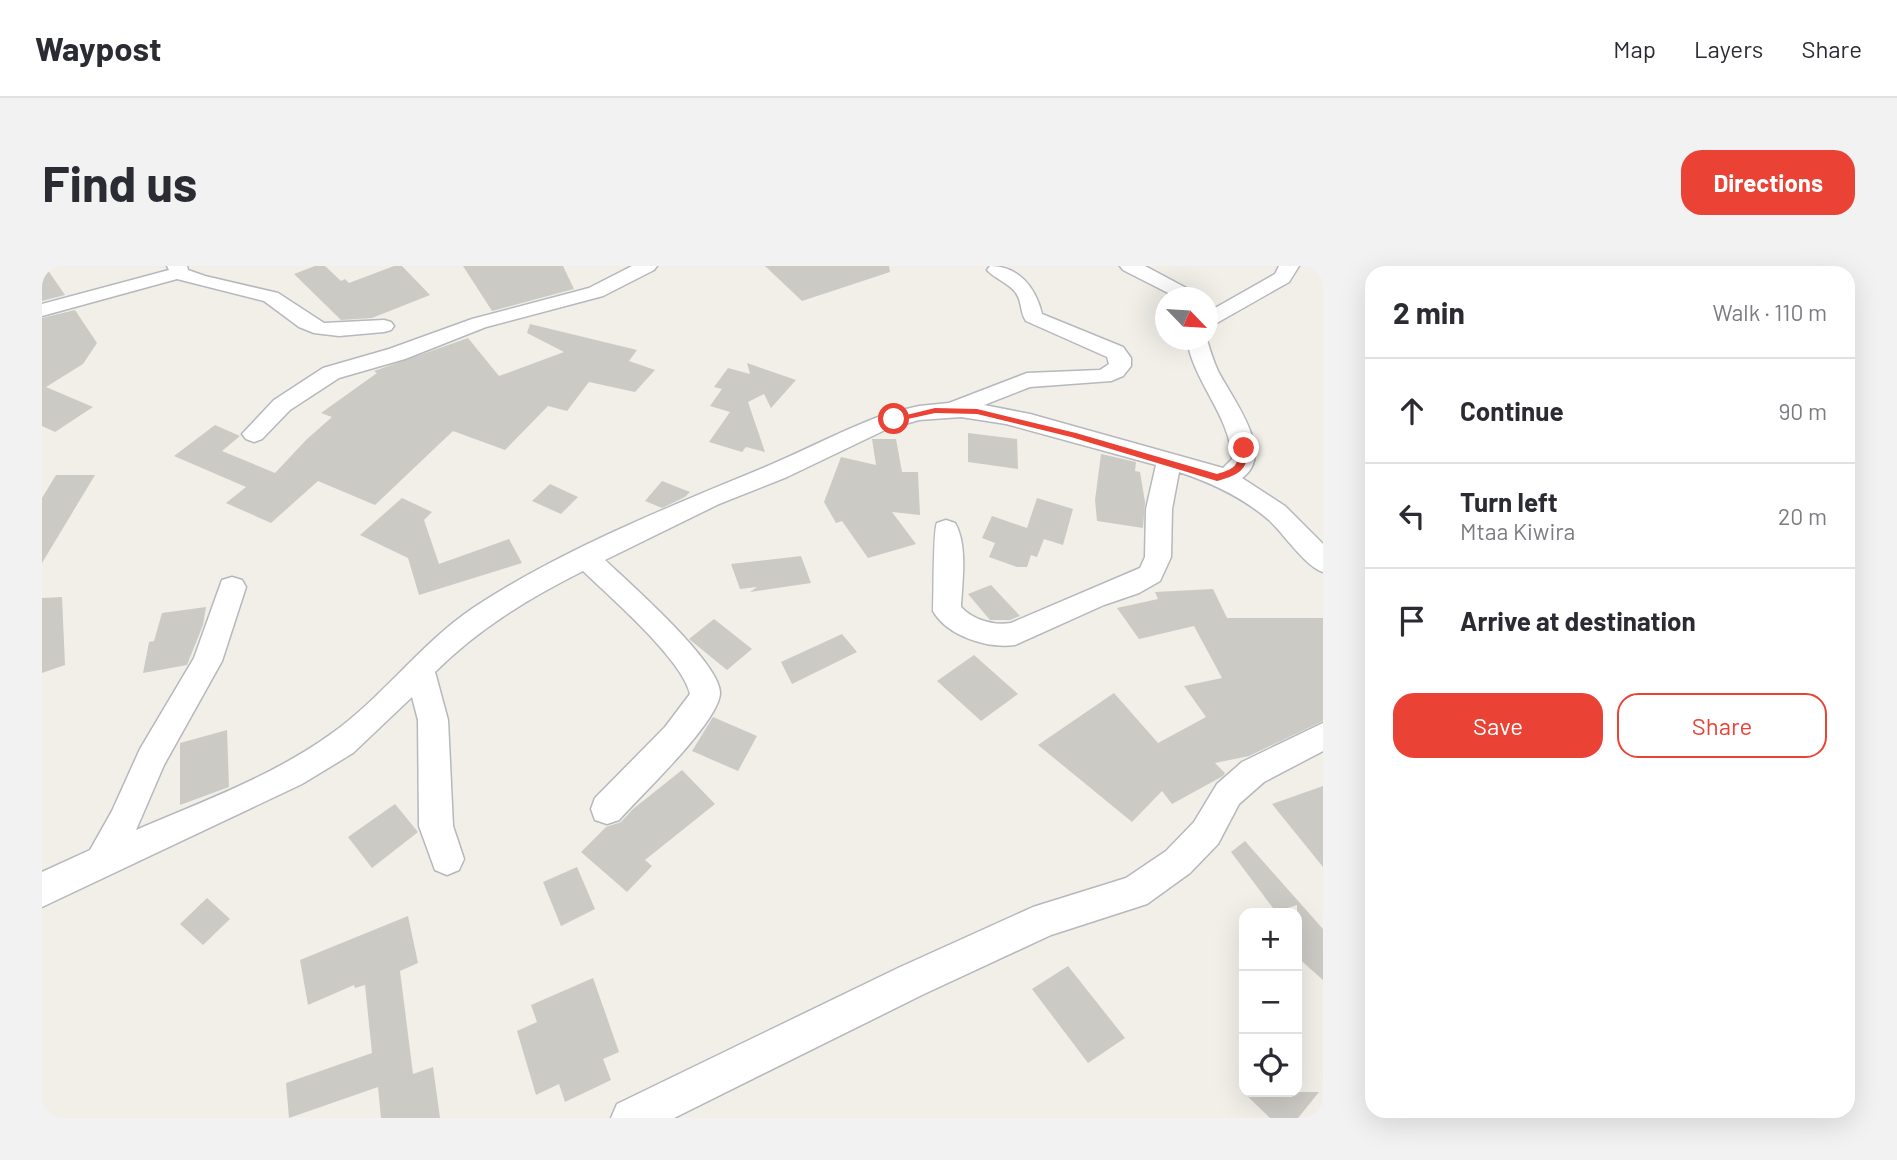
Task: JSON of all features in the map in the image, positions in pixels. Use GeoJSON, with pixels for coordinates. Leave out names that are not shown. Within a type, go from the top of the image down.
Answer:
{"type":"FeatureCollection","features":[{"type":"Feature","properties":{"kind":"street"},"geometry":{"type":"LineString","coordinates":[[254,434],[282,405],[331,373],[397,354],[479,323],[596,292],[647,266]]}},
{"type":"Feature","properties":{"kind":"street"},"geometry":{"type":"LineString","coordinates":[[992,268],[1005,271],[1028,266]]}},
{"type":"Feature","properties":{"kind":"street"},"geometry":{"type":"LineString","coordinates":[[1130,266],[1173,287]]}},
{"type":"Feature","properties":{"kind":"street"},"geometry":{"type":"LineString","coordinates":[[1218,309],[1282,278],[1289,266]]}},
{"type":"Feature","properties":{"kind":"street"},"geometry":{"type":"LineString","coordinates":[[952,410],[1027,380],[1103,376],[1120,366],[1120,358],[1115,352],[1033,317],[1028,296],[1021,286],[992,268]]}},
{"type":"Feature","properties":{"kind":"street"},"geometry":{"type":"LineString","coordinates":[[42,310],[87,300],[178,270],[208,284],[263,293],[285,304],[314,326],[329,329],[384,326]]}},
{"type":"Feature","properties":{"kind":"street"},"geometry":{"type":"LineString","coordinates":[[42,292],[87,300]]}},
{"type":"Feature","properties":{"kind":"street"},"geometry":{"type":"LineString","coordinates":[[1198,350],[1206,372],[1238,425],[1244,448],[1243,463],[1237,472],[1217,477]]}},
{"type":"Feature","properties":{"kind":"street"},"geometry":{"type":"LineString","coordinates":[[42,890],[234,801],[328,753],[373,715],[455,637],[491,611],[586,558],[713,497],[779,471],[859,431],[911,414],[952,410],[977,411],[1217,477],[1243,488],[1259,500],[1308,542],[1323,562]]}},
{"type":"Feature","properties":{"kind":"street"},"geometry":{"type":"LineString","coordinates":[[946,529],[949,561],[947,611],[956,620],[976,629],[1000,636],[1015,634],[1151,574],[1158,557],[1159,509],[1169,463]]}},
{"type":"Feature","properties":{"kind":"street"},"geometry":{"type":"LineString","coordinates":[[586,558],[671,640],[705,684],[705,694],[690,720],[607,808]]}},
{"type":"Feature","properties":{"kind":"street"},"geometry":{"type":"LineString","coordinates":[[103,860],[124,821],[150,759],[208,661],[232,587]]}},
{"type":"Feature","properties":{"kind":"street"},"geometry":{"type":"LineString","coordinates":[[420,669],[433,720],[436,826],[447,859]]}},
{"type":"Feature","properties":{"kind":"street"},"geometry":{"type":"LineString","coordinates":[[641,1116],[911,981],[1046,919],[1135,892],[1178,862],[1206,833],[1228,794],[1253,772],[1323,736]]}},
{"type":"Feature","properties":{"kind":"building"},"geometry":{"type":"Polygon","coordinates":[[[42,266],[45,266],[65,295],[42,301],[42,266]]]}},
{"type":"Feature","properties":{"kind":"building"},"geometry":{"type":"Polygon","coordinates":[[[315,266],[325,266],[341,281],[345,279],[349,283],[394,266],[402,266],[430,295],[372,318],[341,320],[294,274],[315,266]]]}},
{"type":"Feature","properties":{"kind":"building"},"geometry":{"type":"Polygon","coordinates":[[[463,266],[563,266],[574,289],[492,311],[463,266]]]}},
{"type":"Feature","properties":{"kind":"building"},"geometry":{"type":"Polygon","coordinates":[[[765,266],[889,266],[890,272],[802,301],[765,266]]]}},
{"type":"Feature","properties":{"kind":"building"},"geometry":{"type":"Polygon","coordinates":[[[75,310],[97,343],[83,364],[46,387],[93,407],[55,432],[42,426],[42,318],[75,310]]]}},
{"type":"Feature","properties":{"kind":"building"},"geometry":{"type":"Polygon","coordinates":[[[530,324],[637,350],[629,361],[655,370],[635,392],[589,382],[567,411],[548,406],[505,450],[453,431],[375,505],[318,481],[271,523],[226,503],[246,487],[174,456],[215,425],[240,436],[222,451],[275,473],[332,417],[321,413],[377,373],[374,371],[468,338],[499,376],[564,352],[527,333],[530,324]]]}},
{"type":"Feature","properties":{"kind":"building"},"geometry":{"type":"Polygon","coordinates":[[[747,363],[796,380],[771,408],[764,394],[748,402],[765,452],[746,447],[742,452],[709,442],[730,412],[710,406],[722,389],[714,387],[728,368],[750,374],[747,363]]]}},
{"type":"Feature","properties":{"kind":"building"},"geometry":{"type":"Polygon","coordinates":[[[968,433],[1017,439],[1018,469],[968,462],[968,433]]]}},
{"type":"Feature","properties":{"kind":"building"},"geometry":{"type":"Polygon","coordinates":[[[872,439],[896,439],[902,472],[918,472],[920,515],[892,512],[916,544],[868,558],[842,521],[836,523],[824,502],[841,457],[876,465],[872,439]]]}},
{"type":"Feature","properties":{"kind":"building"},"geometry":{"type":"Polygon","coordinates":[[[1101,454],[1136,462],[1135,471],[1140,472],[1145,502],[1143,528],[1097,521],[1095,500],[1101,454]]]}},
{"type":"Feature","properties":{"kind":"building"},"geometry":{"type":"Polygon","coordinates":[[[56,475],[95,475],[42,563],[42,498],[56,475]]]}},
{"type":"Feature","properties":{"kind":"building"},"geometry":{"type":"Polygon","coordinates":[[[662,481],[690,492],[662,508],[645,501],[662,481]]]}},
{"type":"Feature","properties":{"kind":"building"},"geometry":{"type":"Polygon","coordinates":[[[550,484],[578,497],[561,514],[532,501],[550,484]]]}},
{"type":"Feature","properties":{"kind":"building"},"geometry":{"type":"Polygon","coordinates":[[[402,498],[432,512],[424,520],[439,564],[509,539],[522,563],[419,595],[408,558],[360,535],[402,498]]]}},
{"type":"Feature","properties":{"kind":"building"},"geometry":{"type":"Polygon","coordinates":[[[1037,498],[1073,509],[1063,545],[1044,539],[1037,557],[1031,555],[1027,567],[1017,567],[989,557],[995,543],[982,538],[992,516],[1027,528],[1037,498]]]}},
{"type":"Feature","properties":{"kind":"building"},"geometry":{"type":"Polygon","coordinates":[[[801,556],[811,583],[750,592],[757,587],[740,589],[731,564],[801,556]]]}},
{"type":"Feature","properties":{"kind":"building"},"geometry":{"type":"Polygon","coordinates":[[[991,585],[1020,616],[1010,620],[990,620],[968,594],[991,585]]]}},
{"type":"Feature","properties":{"kind":"building"},"geometry":{"type":"Polygon","coordinates":[[[1213,589],[1227,618],[1323,618],[1323,721],[1249,756],[1215,763],[1225,773],[1223,776],[1172,804],[1162,791],[1132,822],[1038,745],[1114,693],[1158,743],[1206,717],[1184,686],[1222,678],[1194,626],[1139,639],[1117,608],[1158,599],[1155,592],[1213,589]]]}},
{"type":"Feature","properties":{"kind":"building"},"geometry":{"type":"Polygon","coordinates":[[[62,597],[65,665],[42,673],[42,598],[62,597]]]}},
{"type":"Feature","properties":{"kind":"building"},"geometry":{"type":"Polygon","coordinates":[[[206,607],[203,625],[187,665],[143,673],[149,642],[154,641],[162,613],[206,607]]]}},
{"type":"Feature","properties":{"kind":"building"},"geometry":{"type":"Polygon","coordinates":[[[714,619],[752,649],[727,670],[689,639],[714,619]]]}},
{"type":"Feature","properties":{"kind":"building"},"geometry":{"type":"Polygon","coordinates":[[[842,634],[857,652],[792,684],[781,662],[842,634]]]}},
{"type":"Feature","properties":{"kind":"building"},"geometry":{"type":"Polygon","coordinates":[[[974,655],[1018,694],[981,721],[937,681],[974,655]]]}},
{"type":"Feature","properties":{"kind":"building"},"geometry":{"type":"Polygon","coordinates":[[[713,717],[757,736],[738,771],[692,751],[713,717]]]}},
{"type":"Feature","properties":{"kind":"building"},"geometry":{"type":"Polygon","coordinates":[[[227,730],[229,787],[180,805],[180,743],[227,730]]]}},
{"type":"Feature","properties":{"kind":"building"},"geometry":{"type":"Polygon","coordinates":[[[682,770],[715,804],[645,860],[652,866],[627,892],[581,852],[606,827],[621,822],[633,809],[682,770]]]}},
{"type":"Feature","properties":{"kind":"building"},"geometry":{"type":"Polygon","coordinates":[[[1323,786],[1323,867],[1272,804],[1323,786]]]}},
{"type":"Feature","properties":{"kind":"building"},"geometry":{"type":"Polygon","coordinates":[[[395,804],[418,832],[372,868],[348,837],[395,804]]]}},
{"type":"Feature","properties":{"kind":"building"},"geometry":{"type":"Polygon","coordinates":[[[1245,841],[1323,929],[1323,980],[1302,961],[1302,908],[1297,908],[1297,905],[1273,908],[1231,852],[1245,841]]]}},
{"type":"Feature","properties":{"kind":"building"},"geometry":{"type":"Polygon","coordinates":[[[577,867],[595,909],[561,926],[543,882],[577,867]]]}},
{"type":"Feature","properties":{"kind":"building"},"geometry":{"type":"Polygon","coordinates":[[[207,898],[230,919],[203,945],[180,924],[207,898]]]}},
{"type":"Feature","properties":{"kind":"building"},"geometry":{"type":"Polygon","coordinates":[[[408,916],[418,963],[400,971],[413,1074],[433,1067],[440,1118],[381,1118],[378,1087],[289,1118],[286,1083],[372,1053],[365,985],[355,988],[354,985],[308,1005],[300,960],[408,916]]]}},
{"type":"Feature","properties":{"kind":"building"},"geometry":{"type":"Polygon","coordinates":[[[1068,966],[1125,1038],[1088,1063],[1032,989],[1068,966]]]}},
{"type":"Feature","properties":{"kind":"building"},"geometry":{"type":"Polygon","coordinates":[[[593,978],[619,1052],[603,1059],[611,1080],[565,1102],[559,1084],[536,1095],[517,1031],[537,1022],[531,1005],[593,978]]]}},
{"type":"Feature","properties":{"kind":"building"},"geometry":{"type":"Polygon","coordinates":[[[1302,1092],[1319,1092],[1298,1118],[1270,1118],[1248,1097],[1302,1097],[1302,1092]]]}},
{"type":"Feature","properties":{"kind":"route"},"geometry":{"type":"LineString","coordinates":[[894,419],[935,411],[977,411],[1073,435],[1217,477],[1237,472],[1243,463],[1244,448]]}}]}
